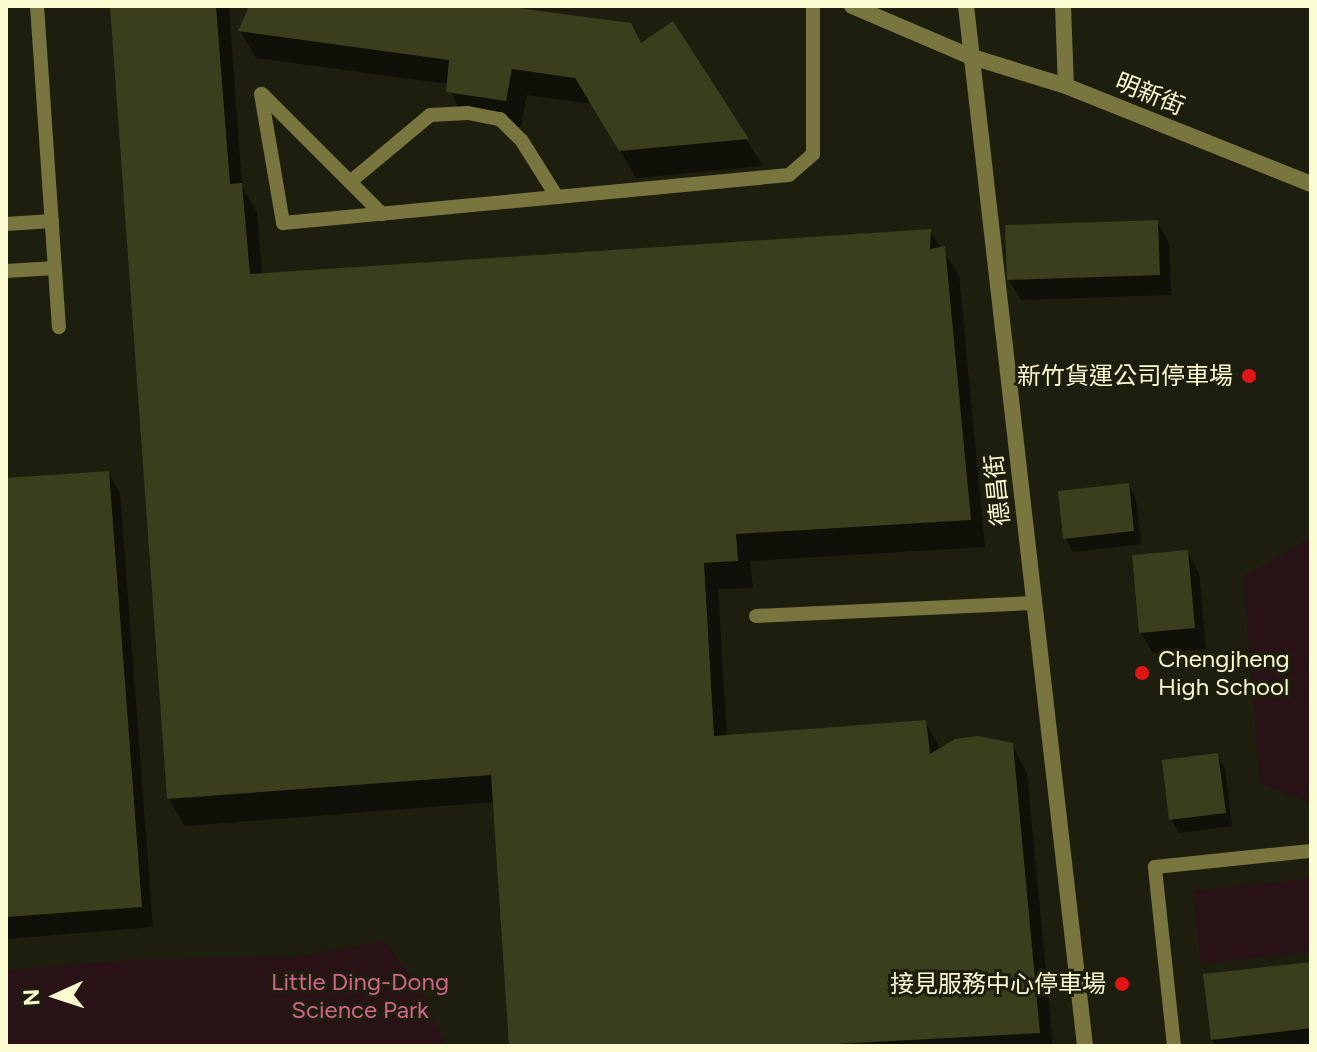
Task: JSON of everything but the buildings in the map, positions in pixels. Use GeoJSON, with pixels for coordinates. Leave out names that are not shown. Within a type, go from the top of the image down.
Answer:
{"type":"FeatureCollection","features":[{"type":"Feature","properties":{"kind":"street"},"geometry":{"type":"LineString","coordinates":[[852,6],[969,56]]}},
{"type":"Feature","properties":{"kind":"street","name":"德昌街"},"geometry":{"type":"LineString","coordinates":[[966,6],[969,56],[1085,1046]]}},
{"type":"Feature","properties":{"kind":"street"},"geometry":{"type":"LineString","coordinates":[[1063,6],[1066,86]]}},
{"type":"Feature","properties":{"kind":"street","name":"明新街"},"geometry":{"type":"LineString","coordinates":[[969,56],[1066,86],[1310,183]]}},
{"type":"Feature","properties":{"kind":"lane"},"geometry":{"type":"LineString","coordinates":[[37,6],[59,327]]}},
{"type":"Feature","properties":{"kind":"lane"},"geometry":{"type":"LineString","coordinates":[[382,214],[261,94],[283,223],[382,214],[789,175],[813,154],[813,6]]}},
{"type":"Feature","properties":{"kind":"lane"},"geometry":{"type":"LineString","coordinates":[[350,182],[430,115],[468,113],[500,119],[522,141],[557,197]]}},
{"type":"Feature","properties":{"kind":"lane"},"geometry":{"type":"LineString","coordinates":[[6,224],[52,221]]}},
{"type":"Feature","properties":{"kind":"lane"},"geometry":{"type":"LineString","coordinates":[[6,271],[55,268]]}},
{"type":"Feature","properties":{"kind":"lane"},"geometry":{"type":"LineString","coordinates":[[756,616],[1034,603]]}},
{"type":"Feature","properties":{"kind":"lane"},"geometry":{"type":"LineString","coordinates":[[1174,1046],[1155,867],[1311,851]]}},
{"type":"Feature","properties":{"kind":"green space"},"geometry":{"type":"Polygon","coordinates":[[[1311,538],[1311,803],[1260,783],[1243,576],[1311,538]]]}},
{"type":"Feature","properties":{"kind":"green space"},"geometry":{"type":"Polygon","coordinates":[[[1311,878],[1311,952],[1201,964],[1193,891],[1311,878]]]}},
{"type":"Feature","properties":{"kind":"green space","name":"Little Ding-Dong Science Park"},"geometry":{"type":"Polygon","coordinates":[[[383,941],[422,988],[445,1046],[6,1046],[6,970],[140,959],[295,957],[383,941]]]}},
{"type":"Feature","properties":{"kind":"place","name":"新竹貨運公司停車場"},"geometry":{"type":"Point","coordinates":[1249,376]}},
{"type":"Feature","properties":{"kind":"place","name":"Chengjheng High School"},"geometry":{"type":"Point","coordinates":[1142,673]}},
{"type":"Feature","properties":{"kind":"place","name":"接見服務中心停車場"},"geometry":{"type":"Point","coordinates":[1122,984]}}]}
